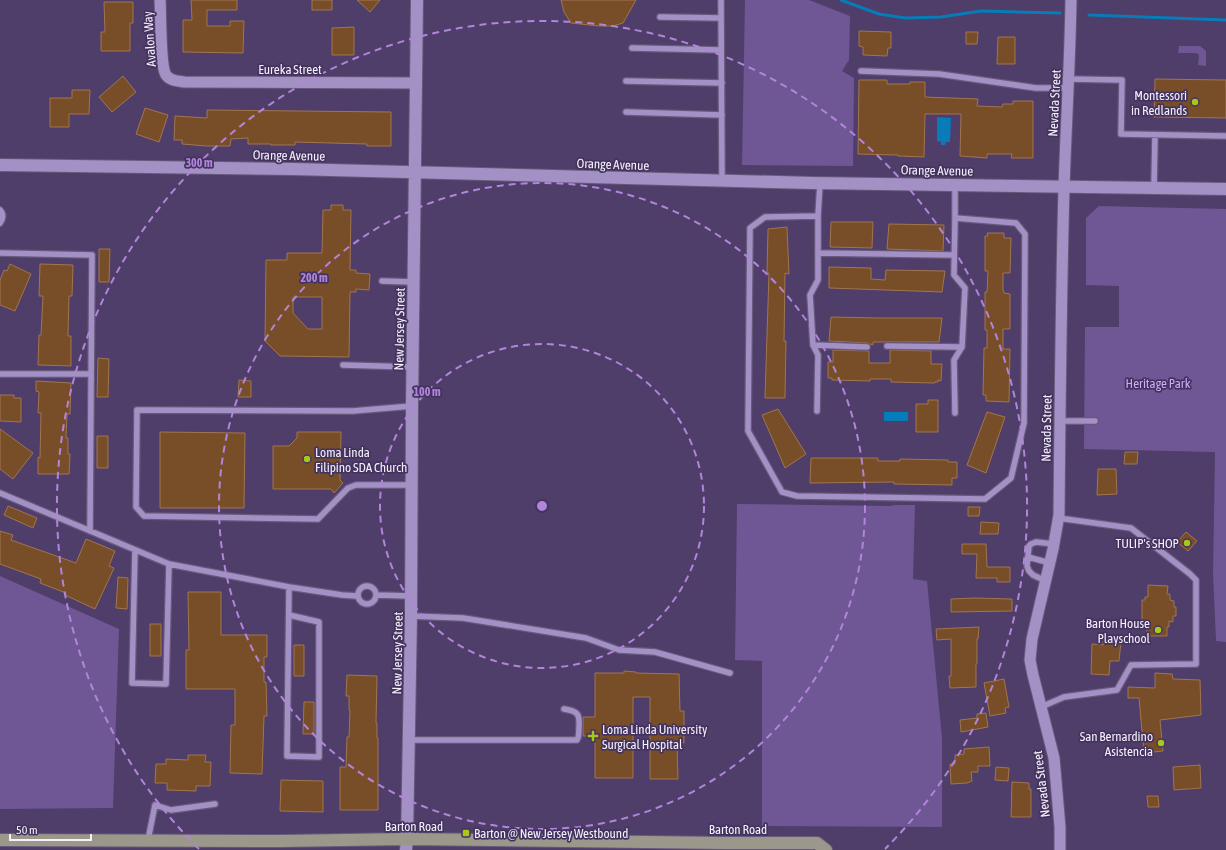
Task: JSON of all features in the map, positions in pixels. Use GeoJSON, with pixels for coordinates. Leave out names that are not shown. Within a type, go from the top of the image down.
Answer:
{"type":"FeatureCollection","features":[{"type":"Feature","properties":{"kind":"main road","name":"Barton Road"},"geometry":{"type":"LineString","coordinates":[[0,840],[281,841],[406,845],[817,843],[826,850]]}},
{"type":"Feature","properties":{"kind":"street","name":"Avalon Way"},"geometry":{"type":"LineString","coordinates":[[160,0],[162,59],[166,75]]}},
{"type":"Feature","properties":{"kind":"street","name":"New Jersey Street"},"geometry":{"type":"LineString","coordinates":[[406,845],[411,616],[417,0]]}},
{"type":"Feature","properties":{"kind":"street","name":"Nevada Street"},"geometry":{"type":"LineString","coordinates":[[1060,850],[1060,827],[1054,758],[1040,707],[1030,660],[1032,639],[1054,544],[1058,518],[1064,186],[1067,84],[1070,62],[1071,0]]}},
{"type":"Feature","properties":{"kind":"street","name":"Eureka Street"},"geometry":{"type":"LineString","coordinates":[[166,75],[170,79],[184,82],[416,83]]}},
{"type":"Feature","properties":{"kind":"street","name":"Orange Avenue"},"geometry":{"type":"LineString","coordinates":[[0,165],[293,169],[820,183],[1226,189]]}},
{"type":"Feature","properties":{"kind":"lane"},"geometry":{"type":"LineString","coordinates":[[721,0],[722,181]]}},
{"type":"Feature","properties":{"kind":"lane"},"geometry":{"type":"LineString","coordinates":[[660,17],[721,18]]}},
{"type":"Feature","properties":{"kind":"lane"},"geometry":{"type":"LineString","coordinates":[[632,48],[722,50]]}},
{"type":"Feature","properties":{"kind":"lane"},"geometry":{"type":"LineString","coordinates":[[861,71],[939,74],[1036,88],[1122,80],[1121,134],[1226,136]]}},
{"type":"Feature","properties":{"kind":"lane"},"geometry":{"type":"LineString","coordinates":[[626,81],[722,83]]}},
{"type":"Feature","properties":{"kind":"lane"},"geometry":{"type":"LineString","coordinates":[[626,112],[722,115]]}},
{"type":"Feature","properties":{"kind":"lane"},"geometry":{"type":"LineString","coordinates":[[1154,187],[1155,135]]}},
{"type":"Feature","properties":{"kind":"lane"},"geometry":{"type":"LineString","coordinates":[[817,411],[818,354],[813,345],[810,295],[818,280],[818,216],[820,183]]}},
{"type":"Feature","properties":{"kind":"lane"},"geometry":{"type":"LineString","coordinates":[[955,184],[954,275],[965,288],[962,347],[954,360],[955,413]]}},
{"type":"Feature","properties":{"kind":"lane"},"geometry":{"type":"LineString","coordinates":[[0,210],[3,216],[0,224]]}},
{"type":"Feature","properties":{"kind":"lane"},"geometry":{"type":"LineString","coordinates":[[818,216],[765,217],[750,228],[748,431],[782,492],[797,496],[986,499],[1011,478],[1024,423],[1025,234],[1016,223],[955,218]]}},
{"type":"Feature","properties":{"kind":"lane"},"geometry":{"type":"LineString","coordinates":[[0,253],[92,255],[90,531]]}},
{"type":"Feature","properties":{"kind":"lane"},"geometry":{"type":"LineString","coordinates":[[818,253],[954,255]]}},
{"type":"Feature","properties":{"kind":"lane"},"geometry":{"type":"LineString","coordinates":[[382,282],[414,282]]}},
{"type":"Feature","properties":{"kind":"lane"},"geometry":{"type":"LineString","coordinates":[[813,345],[867,347]]}},
{"type":"Feature","properties":{"kind":"lane"},"geometry":{"type":"LineString","coordinates":[[887,346],[962,347]]}},
{"type":"Feature","properties":{"kind":"lane"},"geometry":{"type":"LineString","coordinates":[[343,366],[413,367]]}},
{"type":"Feature","properties":{"kind":"lane"},"geometry":{"type":"LineString","coordinates":[[0,374],[91,374]]}},
{"type":"Feature","properties":{"kind":"lane"},"geometry":{"type":"LineString","coordinates":[[412,406],[353,411],[137,410],[136,508],[144,516],[318,518],[348,488],[356,485],[412,485]]}},
{"type":"Feature","properties":{"kind":"lane"},"geometry":{"type":"LineString","coordinates":[[1060,421],[1095,421]]}},
{"type":"Feature","properties":{"kind":"lane"},"geometry":{"type":"LineString","coordinates":[[0,493],[169,564],[289,587],[357,596]]}},
{"type":"Feature","properties":{"kind":"lane"},"geometry":{"type":"LineString","coordinates":[[1040,707],[1064,697],[1117,690],[1131,664],[1196,664],[1196,580],[1130,528],[1058,518]]}},
{"type":"Feature","properties":{"kind":"lane"},"geometry":{"type":"LineString","coordinates":[[1046,581],[1033,575],[1029,571],[1027,566],[1029,546],[1036,542],[1054,544]]}},
{"type":"Feature","properties":{"kind":"lane"},"geometry":{"type":"LineString","coordinates":[[135,550],[132,683],[166,684],[169,564]]}},
{"type":"Feature","properties":{"kind":"lane"},"geometry":{"type":"LineString","coordinates":[[1028,557],[1050,562]]}},
{"type":"Feature","properties":{"kind":"lane"},"geometry":{"type":"LineString","coordinates":[[367,586],[374,590],[376,595],[374,601],[368,604],[362,603],[357,596],[361,588],[367,586]]}},
{"type":"Feature","properties":{"kind":"lane"},"geometry":{"type":"LineString","coordinates":[[289,587],[287,756],[319,757],[319,622],[289,615]]}},
{"type":"Feature","properties":{"kind":"lane"},"geometry":{"type":"LineString","coordinates":[[376,595],[411,596]]}},
{"type":"Feature","properties":{"kind":"lane"},"geometry":{"type":"LineString","coordinates":[[411,616],[463,618],[586,638],[619,650],[655,652],[730,673]]}},
{"type":"Feature","properties":{"kind":"lane"},"geometry":{"type":"LineString","coordinates":[[409,740],[577,740],[579,738],[580,720],[578,714],[574,711],[564,709]]}},
{"type":"Feature","properties":{"kind":"lane"},"geometry":{"type":"LineString","coordinates":[[148,840],[155,805],[171,810],[215,804]]}},
{"type":"Feature","properties":{"kind":"green space"},"geometry":{"type":"Polygon","coordinates":[[[745,0],[809,0],[850,16],[849,60],[842,71],[854,78],[853,166],[742,165],[745,0]]]}},
{"type":"Feature","properties":{"kind":"green space"},"geometry":{"type":"Polygon","coordinates":[[[1179,46],[1200,46],[1206,51],[1206,66],[1198,65],[1199,55],[1196,53],[1178,53],[1179,46]]]}},
{"type":"Feature","properties":{"kind":"green space","name":"Heritage Park"},"geometry":{"type":"Polygon","coordinates":[[[1099,206],[1226,209],[1226,642],[1216,641],[1213,574],[1215,452],[1084,449],[1085,327],[1119,327],[1119,286],[1086,285],[1086,218],[1099,206]]]}},
{"type":"Feature","properties":{"kind":"green space"},"geometry":{"type":"Polygon","coordinates":[[[737,504],[915,505],[913,579],[927,581],[942,738],[942,827],[762,826],[762,661],[735,660],[737,504]]]}},
{"type":"Feature","properties":{"kind":"green space"},"geometry":{"type":"Polygon","coordinates":[[[0,576],[119,629],[113,808],[0,809],[0,576]]]}},
{"type":"Feature","properties":{"kind":"water"},"geometry":{"type":"Polygon","coordinates":[[[937,117],[951,118],[950,142],[946,142],[945,145],[941,145],[941,142],[937,141],[937,117]]]}},
{"type":"Feature","properties":{"kind":"water"},"geometry":{"type":"Polygon","coordinates":[[[884,412],[908,412],[908,421],[884,421],[884,412]]]}},
{"type":"Feature","properties":{"kind":"building"},"geometry":{"type":"Polygon","coordinates":[[[191,0],[237,0],[237,10],[207,10],[207,26],[230,26],[230,21],[244,21],[243,53],[183,52],[183,20],[192,20],[191,0]]]}},
{"type":"Feature","properties":{"kind":"building"},"geometry":{"type":"Polygon","coordinates":[[[312,0],[332,0],[332,10],[312,10],[312,0]]]}},
{"type":"Feature","properties":{"kind":"building"},"geometry":{"type":"Polygon","coordinates":[[[357,0],[380,0],[370,12],[357,0]]]}},
{"type":"Feature","properties":{"kind":"building"},"geometry":{"type":"Polygon","coordinates":[[[561,0],[636,0],[623,23],[613,26],[599,26],[571,23],[564,12],[561,0]]]}},
{"type":"Feature","properties":{"kind":"building"},"geometry":{"type":"Polygon","coordinates":[[[104,2],[133,2],[133,23],[130,23],[130,51],[101,51],[101,32],[105,32],[104,2]]]}},
{"type":"Feature","properties":{"kind":"building"},"geometry":{"type":"Polygon","coordinates":[[[354,27],[354,55],[332,55],[332,28],[354,27]]]}},
{"type":"Feature","properties":{"kind":"building"},"geometry":{"type":"Polygon","coordinates":[[[859,31],[891,32],[891,48],[888,48],[887,56],[863,55],[863,47],[859,46],[859,31]]]}},
{"type":"Feature","properties":{"kind":"building"},"geometry":{"type":"Polygon","coordinates":[[[966,32],[978,32],[977,44],[966,44],[966,32]]]}},
{"type":"Feature","properties":{"kind":"building"},"geometry":{"type":"Polygon","coordinates":[[[998,37],[1015,37],[1015,64],[997,64],[998,37]]]}},
{"type":"Feature","properties":{"kind":"building"},"geometry":{"type":"Polygon","coordinates":[[[123,76],[136,92],[112,112],[99,97],[123,76]]]}},
{"type":"Feature","properties":{"kind":"building"},"geometry":{"type":"Polygon","coordinates":[[[1155,79],[1226,80],[1226,118],[1154,117],[1155,79]]]}},
{"type":"Feature","properties":{"kind":"building"},"geometry":{"type":"Polygon","coordinates":[[[859,80],[887,80],[887,84],[910,84],[910,82],[925,82],[925,97],[978,99],[977,106],[1002,107],[1003,104],[1013,104],[1013,101],[1033,101],[1033,158],[1011,158],[1012,154],[987,154],[987,158],[960,156],[961,114],[925,114],[924,157],[858,154],[859,80]]]}},
{"type":"Feature","properties":{"kind":"building"},"geometry":{"type":"Polygon","coordinates":[[[72,90],[90,90],[89,114],[69,114],[69,127],[50,127],[50,98],[72,98],[72,90]]]}},
{"type":"Feature","properties":{"kind":"building"},"geometry":{"type":"Polygon","coordinates":[[[145,108],[168,115],[159,142],[136,134],[145,108]]]}},
{"type":"Feature","properties":{"kind":"building"},"geometry":{"type":"Polygon","coordinates":[[[207,110],[391,112],[391,146],[295,142],[295,145],[248,144],[248,138],[231,139],[230,146],[206,146],[182,144],[182,140],[174,140],[175,116],[207,118],[207,110]]]}},
{"type":"Feature","properties":{"kind":"building"},"geometry":{"type":"Polygon","coordinates":[[[331,205],[343,205],[343,210],[351,210],[350,270],[356,270],[356,273],[370,274],[369,290],[356,289],[356,292],[350,292],[349,357],[280,356],[265,341],[266,260],[287,260],[287,253],[322,253],[323,210],[331,210],[331,205]],[[293,297],[293,313],[308,329],[322,329],[322,297],[293,297]]]}},
{"type":"Feature","properties":{"kind":"building"},"geometry":{"type":"Polygon","coordinates":[[[831,222],[873,222],[872,248],[830,247],[831,222]]]}},
{"type":"Feature","properties":{"kind":"building"},"geometry":{"type":"Polygon","coordinates":[[[889,224],[944,225],[943,251],[887,249],[889,224]]]}},
{"type":"Feature","properties":{"kind":"building"},"geometry":{"type":"Polygon","coordinates":[[[787,227],[789,274],[785,273],[785,398],[765,398],[769,273],[767,273],[768,229],[787,227]]]}},
{"type":"Feature","properties":{"kind":"building"},"geometry":{"type":"Polygon","coordinates":[[[987,233],[1004,233],[1004,238],[1011,238],[1010,273],[1003,273],[1004,293],[1010,294],[1010,329],[1003,329],[1003,349],[1010,349],[1009,402],[986,401],[986,395],[983,395],[984,348],[987,348],[987,330],[985,330],[985,292],[987,292],[988,271],[985,271],[985,236],[988,236],[987,233]]]}},
{"type":"Feature","properties":{"kind":"building"},"geometry":{"type":"Polygon","coordinates":[[[99,249],[110,249],[109,282],[99,282],[99,249]]]}},
{"type":"Feature","properties":{"kind":"building"},"geometry":{"type":"Polygon","coordinates":[[[10,264],[31,274],[15,311],[0,305],[0,280],[4,270],[7,271],[10,264]]]}},
{"type":"Feature","properties":{"kind":"building"},"geometry":{"type":"Polygon","coordinates":[[[40,264],[73,265],[72,296],[69,296],[68,336],[71,336],[71,366],[38,365],[43,296],[39,296],[40,264]]]}},
{"type":"Feature","properties":{"kind":"building"},"geometry":{"type":"Polygon","coordinates":[[[829,267],[871,268],[871,279],[885,280],[886,270],[945,271],[942,292],[829,288],[829,267]]]}},
{"type":"Feature","properties":{"kind":"building"},"geometry":{"type":"Polygon","coordinates":[[[831,317],[942,318],[939,342],[873,342],[873,345],[867,343],[829,341],[831,317]]]}},
{"type":"Feature","properties":{"kind":"building"},"geometry":{"type":"Polygon","coordinates":[[[833,350],[869,351],[869,363],[890,363],[890,350],[931,351],[931,364],[942,364],[941,381],[938,380],[938,382],[935,383],[891,382],[891,379],[870,379],[870,381],[832,380],[832,378],[828,378],[828,362],[833,362],[833,350]]]}},
{"type":"Feature","properties":{"kind":"building"},"geometry":{"type":"Polygon","coordinates":[[[98,358],[109,359],[108,397],[97,397],[98,358]]]}},
{"type":"Feature","properties":{"kind":"building"},"geometry":{"type":"Polygon","coordinates":[[[239,380],[251,381],[251,397],[238,397],[239,380]]]}},
{"type":"Feature","properties":{"kind":"building"},"geometry":{"type":"Polygon","coordinates":[[[36,381],[71,383],[70,414],[67,414],[66,438],[68,438],[68,454],[70,454],[69,474],[38,474],[38,457],[40,458],[41,413],[38,413],[39,392],[36,391],[36,381]]]}},
{"type":"Feature","properties":{"kind":"building"},"geometry":{"type":"Polygon","coordinates":[[[0,395],[14,395],[14,398],[21,398],[21,422],[0,421],[0,395]]]}},
{"type":"Feature","properties":{"kind":"building"},"geometry":{"type":"Polygon","coordinates":[[[928,400],[938,400],[938,432],[916,432],[916,404],[928,404],[928,400]]]}},
{"type":"Feature","properties":{"kind":"building"},"geometry":{"type":"Polygon","coordinates":[[[778,409],[806,454],[785,468],[762,415],[778,409]]]}},
{"type":"Feature","properties":{"kind":"building"},"geometry":{"type":"Polygon","coordinates":[[[987,412],[1005,417],[986,473],[967,465],[987,412]]]}},
{"type":"Feature","properties":{"kind":"building"},"geometry":{"type":"Polygon","coordinates":[[[0,429],[33,453],[13,479],[0,469],[0,429]]]}},
{"type":"Feature","properties":{"kind":"building"},"geometry":{"type":"Polygon","coordinates":[[[160,432],[245,433],[244,508],[160,508],[160,432]]]}},
{"type":"Feature","properties":{"kind":"building","name":"Loma Linda Filipino SDA Church"},"geometry":{"type":"Polygon","coordinates":[[[297,432],[341,432],[340,480],[343,483],[334,493],[331,489],[273,489],[273,446],[289,446],[297,438],[297,432]]]}},
{"type":"Feature","properties":{"kind":"building"},"geometry":{"type":"Polygon","coordinates":[[[97,436],[108,436],[108,468],[97,468],[97,436]]]}},
{"type":"Feature","properties":{"kind":"building"},"geometry":{"type":"Polygon","coordinates":[[[1125,452],[1138,452],[1137,464],[1124,464],[1125,452]]]}},
{"type":"Feature","properties":{"kind":"building"},"geometry":{"type":"Polygon","coordinates":[[[811,458],[878,458],[878,461],[900,461],[900,459],[948,460],[948,462],[957,462],[957,478],[952,478],[952,485],[894,484],[894,482],[810,483],[811,458]]]}},
{"type":"Feature","properties":{"kind":"building"},"geometry":{"type":"Polygon","coordinates":[[[1098,469],[1116,469],[1117,494],[1097,495],[1098,469]]]}},
{"type":"Feature","properties":{"kind":"building"},"geometry":{"type":"Polygon","coordinates":[[[8,506],[37,518],[33,528],[4,515],[8,506]]]}},
{"type":"Feature","properties":{"kind":"building"},"geometry":{"type":"Polygon","coordinates":[[[968,507],[980,507],[979,516],[968,516],[968,507]]]}},
{"type":"Feature","properties":{"kind":"building"},"geometry":{"type":"Polygon","coordinates":[[[981,522],[999,523],[998,534],[980,534],[981,522]]]}},
{"type":"Feature","properties":{"kind":"building"},"geometry":{"type":"Polygon","coordinates":[[[0,531],[13,535],[11,540],[76,563],[86,539],[115,551],[109,566],[114,568],[95,609],[65,595],[66,593],[40,583],[41,579],[0,564],[0,531]]]}},
{"type":"Feature","properties":{"kind":"building"},"geometry":{"type":"Polygon","coordinates":[[[1186,532],[1197,541],[1188,551],[1177,542],[1186,532]]]}},
{"type":"Feature","properties":{"kind":"building"},"geometry":{"type":"Polygon","coordinates":[[[962,544],[986,544],[987,567],[1010,567],[1010,582],[997,582],[997,578],[976,578],[977,554],[962,554],[962,544]]]}},
{"type":"Feature","properties":{"kind":"building"},"geometry":{"type":"Polygon","coordinates":[[[118,577],[128,578],[127,609],[116,608],[118,577]]]}},
{"type":"Feature","properties":{"kind":"building"},"geometry":{"type":"Polygon","coordinates":[[[1148,585],[1168,586],[1167,594],[1170,594],[1170,600],[1174,601],[1176,616],[1173,616],[1173,622],[1169,621],[1167,636],[1147,636],[1147,624],[1144,624],[1144,621],[1142,621],[1142,600],[1145,600],[1145,597],[1148,597],[1148,585]]]}},
{"type":"Feature","properties":{"kind":"building"},"geometry":{"type":"Polygon","coordinates":[[[188,592],[221,592],[221,635],[267,635],[267,657],[264,657],[264,682],[266,682],[267,716],[264,716],[262,774],[230,773],[231,725],[235,725],[235,689],[186,689],[186,650],[189,650],[188,592]]]}},
{"type":"Feature","properties":{"kind":"building"},"geometry":{"type":"Polygon","coordinates":[[[951,599],[1012,599],[1012,611],[951,612],[951,599]]]}},
{"type":"Feature","properties":{"kind":"building"},"geometry":{"type":"Polygon","coordinates":[[[150,624],[161,624],[161,656],[150,656],[150,624]]]}},
{"type":"Feature","properties":{"kind":"building"},"geometry":{"type":"Polygon","coordinates":[[[979,627],[977,639],[976,687],[950,688],[949,676],[951,676],[951,639],[937,640],[936,629],[979,627]]]}},
{"type":"Feature","properties":{"kind":"building"},"geometry":{"type":"Polygon","coordinates":[[[1103,641],[1121,642],[1119,661],[1110,661],[1109,675],[1091,674],[1092,644],[1103,645],[1103,641]]]}},
{"type":"Feature","properties":{"kind":"building"},"geometry":{"type":"Polygon","coordinates":[[[294,645],[304,645],[304,676],[294,676],[294,645]]]}},
{"type":"Feature","properties":{"kind":"building"},"geometry":{"type":"Polygon","coordinates":[[[624,671],[636,673],[679,674],[680,711],[684,711],[684,743],[677,743],[678,779],[650,779],[650,697],[633,697],[633,778],[595,778],[595,736],[583,736],[583,717],[595,717],[595,673],[624,673],[624,671]]]}},
{"type":"Feature","properties":{"kind":"building"},"geometry":{"type":"Polygon","coordinates":[[[1155,673],[1172,674],[1173,679],[1200,680],[1201,715],[1160,720],[1163,751],[1144,753],[1139,698],[1128,698],[1128,687],[1155,688],[1155,673]]]}},
{"type":"Feature","properties":{"kind":"building"},"geometry":{"type":"Polygon","coordinates":[[[347,675],[377,676],[376,723],[378,738],[378,810],[340,810],[340,767],[346,767],[347,737],[349,737],[350,710],[349,696],[346,696],[347,675]]]}},
{"type":"Feature","properties":{"kind":"building"},"geometry":{"type":"Polygon","coordinates":[[[1004,679],[1009,707],[1005,708],[1006,713],[990,716],[984,683],[1004,679]]]}},
{"type":"Feature","properties":{"kind":"building"},"geometry":{"type":"Polygon","coordinates":[[[304,702],[314,702],[314,734],[303,734],[304,702]]]}},
{"type":"Feature","properties":{"kind":"building"},"geometry":{"type":"Polygon","coordinates":[[[986,713],[988,727],[961,732],[960,720],[977,718],[977,714],[986,713]]]}},
{"type":"Feature","properties":{"kind":"building"},"geometry":{"type":"Polygon","coordinates":[[[989,747],[990,766],[978,766],[978,772],[971,772],[972,781],[967,783],[951,784],[950,764],[955,764],[955,755],[964,754],[964,749],[989,747]]]}},
{"type":"Feature","properties":{"kind":"building"},"geometry":{"type":"Polygon","coordinates":[[[188,755],[206,755],[205,762],[211,762],[210,786],[196,786],[196,791],[167,790],[167,783],[155,783],[156,764],[166,764],[166,759],[188,760],[188,755]]]}},
{"type":"Feature","properties":{"kind":"building"},"geometry":{"type":"Polygon","coordinates":[[[1200,765],[1201,788],[1174,790],[1173,767],[1200,765]]]}},
{"type":"Feature","properties":{"kind":"building"},"geometry":{"type":"Polygon","coordinates":[[[996,767],[1009,768],[1008,781],[995,780],[996,767]]]}},
{"type":"Feature","properties":{"kind":"building"},"geometry":{"type":"Polygon","coordinates":[[[281,780],[323,781],[323,812],[280,811],[281,780]]]}},
{"type":"Feature","properties":{"kind":"building"},"geometry":{"type":"Polygon","coordinates":[[[1012,782],[1029,783],[1029,789],[1031,789],[1031,817],[1011,817],[1012,782]]]}},
{"type":"Feature","properties":{"kind":"building"},"geometry":{"type":"Polygon","coordinates":[[[1147,796],[1158,796],[1159,807],[1148,807],[1147,796]]]}},
{"type":"Feature","properties":{"kind":"waterway"},"geometry":{"type":"LineString","coordinates":[[841,0],[879,14],[905,18],[941,17],[981,11],[1060,13]]}},
{"type":"Feature","properties":{"kind":"waterway"},"geometry":{"type":"LineString","coordinates":[[1089,15],[1226,20]]}},
{"type":"Feature","properties":{"kind":"place","name":"Montessori in Redlands"},"geometry":{"type":"Point","coordinates":[1195,102]}},
{"type":"Feature","properties":{"kind":"place","name":"Loma Linda Filipino SDA Church"},"geometry":{"type":"Point","coordinates":[307,459]}},
{"type":"Feature","properties":{"kind":"place","name":"TULIP's SHOP"},"geometry":{"type":"Point","coordinates":[1187,543]}},
{"type":"Feature","properties":{"kind":"place","name":"Barton House Playschool"},"geometry":{"type":"Point","coordinates":[1158,630]}},
{"type":"Feature","properties":{"kind":"place","name":"Loma Linda University Surgical Hospital"},"geometry":{"type":"Point","coordinates":[593,736]}},
{"type":"Feature","properties":{"kind":"place","name":"San Bernardino Asistencia"},"geometry":{"type":"Point","coordinates":[1161,743]}},
{"type":"Feature","properties":{"kind":"place","name":"Barton @ New Jersey Westbound"},"geometry":{"type":"Point","coordinates":[466,833]}}]}
